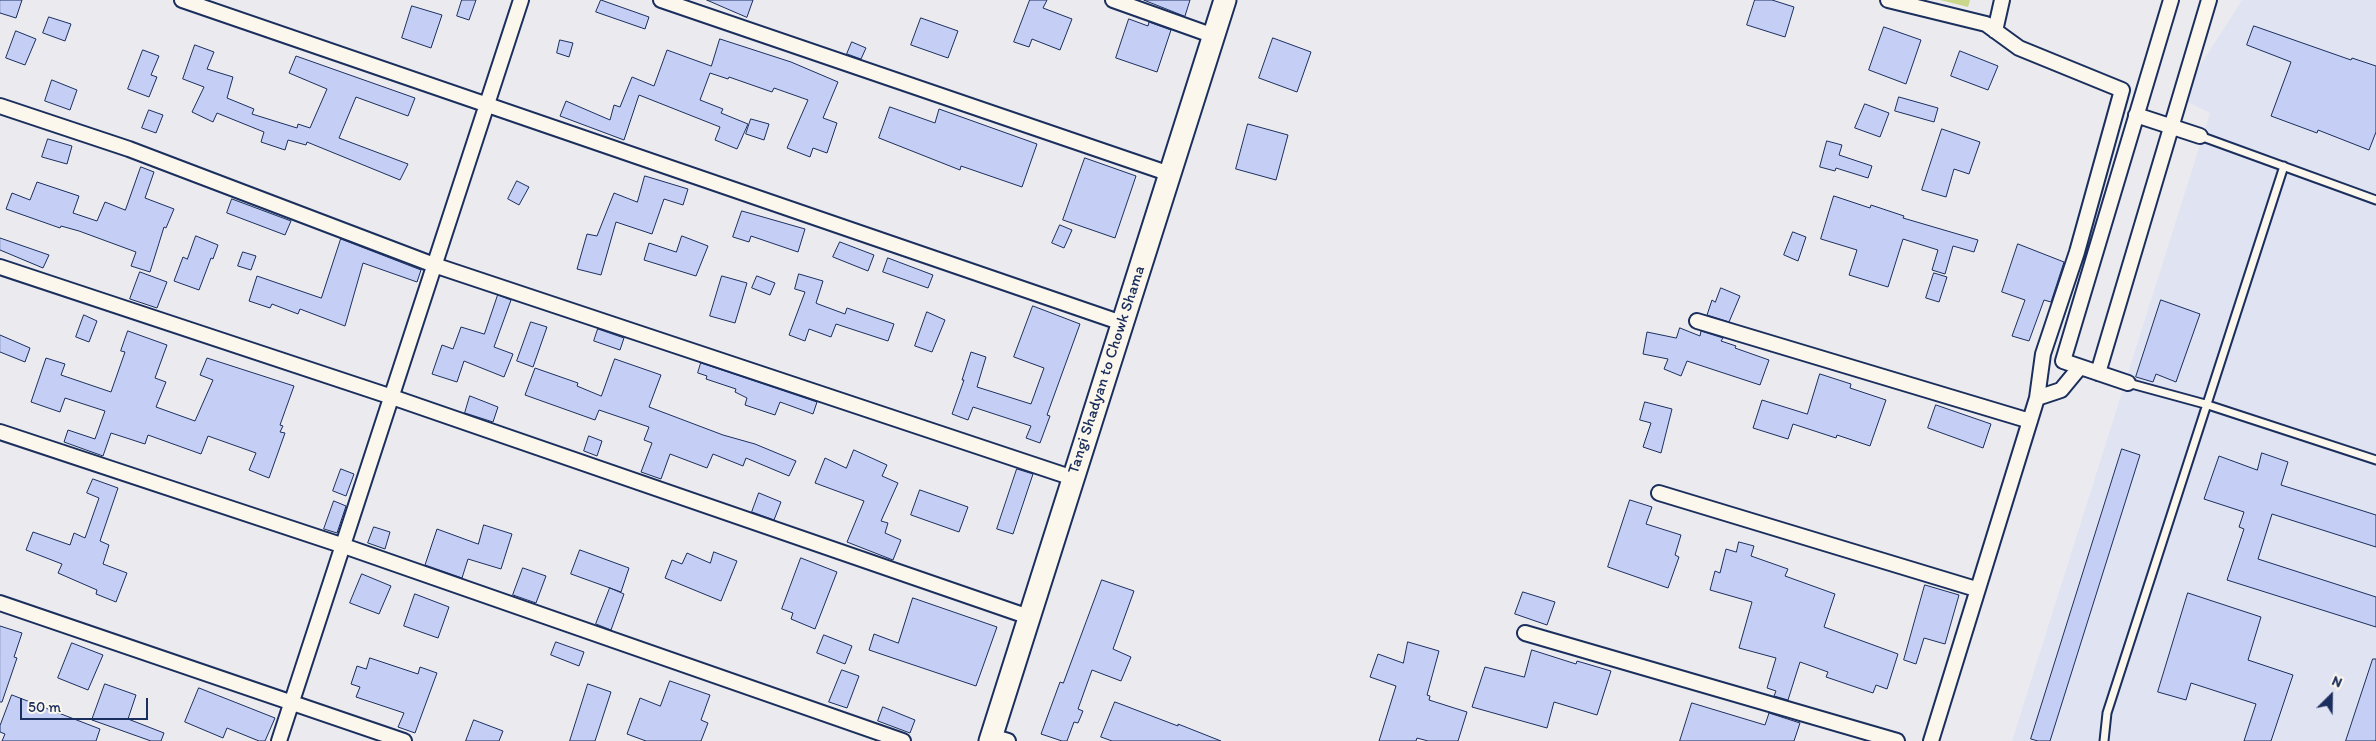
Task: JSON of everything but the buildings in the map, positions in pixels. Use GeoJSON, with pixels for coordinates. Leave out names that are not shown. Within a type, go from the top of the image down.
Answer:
{"type":"FeatureCollection","features":[{"type":"Feature","properties":{"kind":"main road","name":"Tangi Shadyan to Chowk Shama"},"geometry":{"type":"LineString","coordinates":[[996,739],[1029,617],[1225,0]]}},
{"type":"Feature","properties":{"kind":"street"},"geometry":{"type":"LineString","coordinates":[[182,0],[1122,323]]}},
{"type":"Feature","properties":{"kind":"street"},"geometry":{"type":"LineString","coordinates":[[279,741],[344,546],[520,0]]}},
{"type":"Feature","properties":{"kind":"street"},"geometry":{"type":"LineString","coordinates":[[661,0],[1170,174]]}},
{"type":"Feature","properties":{"kind":"street"},"geometry":{"type":"LineString","coordinates":[[1113,0],[1214,36]]}},
{"type":"Feature","properties":{"kind":"street"},"geometry":{"type":"LineString","coordinates":[[1888,0],[1986,24],[2019,48],[2122,90],[2077,252],[2043,354],[2037,398],[1976,589],[1931,741]]}},
{"type":"Feature","properties":{"kind":"street"},"geometry":{"type":"LineString","coordinates":[[1995,31],[2002,0]]}},
{"type":"Feature","properties":{"kind":"street"},"geometry":{"type":"LineString","coordinates":[[2128,383],[2063,362],[2171,0]]}},
{"type":"Feature","properties":{"kind":"street"},"geometry":{"type":"LineString","coordinates":[[2098,373],[2210,0]]}},
{"type":"Feature","properties":{"kind":"street"},"geometry":{"type":"LineString","coordinates":[[0,106],[129,149],[434,265],[1073,478]]}},
{"type":"Feature","properties":{"kind":"street"},"geometry":{"type":"LineString","coordinates":[[2136,115],[2200,136]]}},
{"type":"Feature","properties":{"kind":"street"},"geometry":{"type":"LineString","coordinates":[[0,267],[392,397],[1029,617]]}},
{"type":"Feature","properties":{"kind":"street"},"geometry":{"type":"LineString","coordinates":[[1697,321],[2030,421]]}},
{"type":"Feature","properties":{"kind":"street"},"geometry":{"type":"LineString","coordinates":[[2037,398],[2061,390],[2080,367]]}},
{"type":"Feature","properties":{"kind":"street"},"geometry":{"type":"LineString","coordinates":[[0,432],[344,546],[903,741]]}},
{"type":"Feature","properties":{"kind":"street"},"geometry":{"type":"LineString","coordinates":[[1659,493],[1976,589]]}},
{"type":"Feature","properties":{"kind":"street"},"geometry":{"type":"LineString","coordinates":[[0,603],[404,741]]}},
{"type":"Feature","properties":{"kind":"street"},"geometry":{"type":"LineString","coordinates":[[1524,633],[1897,741]]}},
{"type":"Feature","properties":{"kind":"lane"},"geometry":{"type":"LineString","coordinates":[[2200,136],[2376,200]]}},
{"type":"Feature","properties":{"kind":"lane"},"geometry":{"type":"LineString","coordinates":[[2104,741],[2107,713],[2205,404],[2284,166]]}},
{"type":"Feature","properties":{"kind":"lane"},"geometry":{"type":"LineString","coordinates":[[2128,383],[2205,404],[2376,460]]}},
{"type":"Feature","properties":{"kind":"shaded area"},"geometry":{"type":"Polygon","coordinates":[[[2242,0],[2376,0],[2376,741],[2012,741],[2210,113],[2187,102],[2196,72],[2242,0]]]}},
{"type":"Feature","properties":{"kind":"green space"},"geometry":{"type":"Polygon","coordinates":[[[1940,0],[1970,0],[1968,7],[1940,0]]]}}]}
